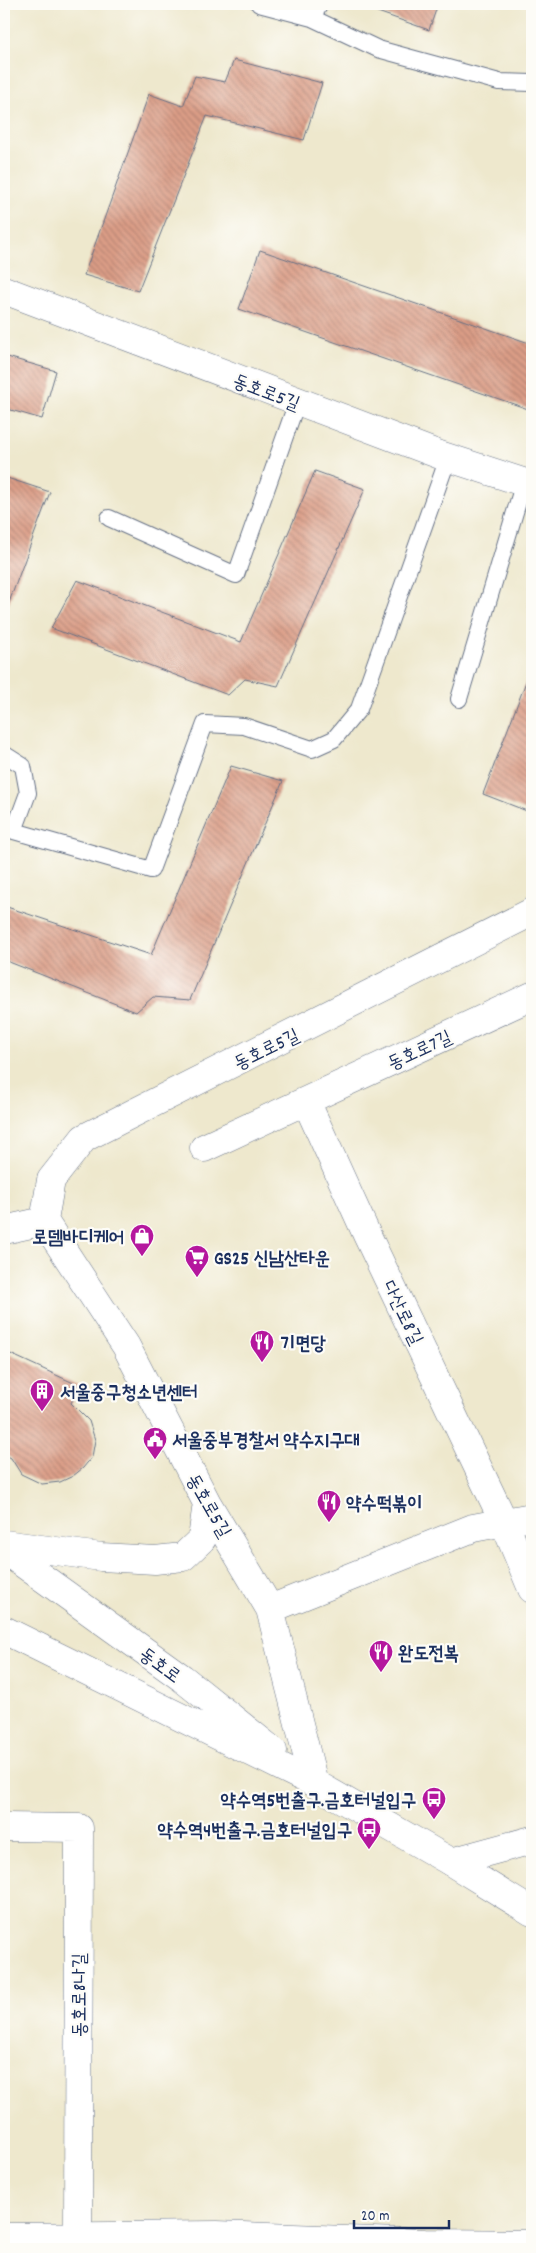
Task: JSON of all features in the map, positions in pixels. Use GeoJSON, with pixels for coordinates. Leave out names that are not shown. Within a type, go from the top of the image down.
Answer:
{"type":"FeatureCollection","features":[{"type":"Feature","properties":{"kind":"street","name":"동호로5길"},"geometry":{"type":"LineString","coordinates":[[4,290],[448,458],[528,483]]}},
{"type":"Feature","properties":{"kind":"street","name":"동호로5길"},"geometry":{"type":"LineString","coordinates":[[314,1783],[270,1609],[207,1504],[126,1346],[44,1221],[51,1180],[84,1138],[532,912]]}},
{"type":"Feature","properties":{"kind":"street","name":"동호로7길"},"geometry":{"type":"LineString","coordinates":[[204,1148],[532,996]]}},
{"type":"Feature","properties":{"kind":"street","name":"다산로8길"},"geometry":{"type":"LineString","coordinates":[[306,1101],[367,1235],[504,1522],[532,1589]]}},
{"type":"Feature","properties":{"kind":"street"},"geometry":{"type":"LineString","coordinates":[[4,1230],[44,1221]]}},
{"type":"Feature","properties":{"kind":"street"},"geometry":{"type":"LineString","coordinates":[[4,1544],[101,1557],[155,1560],[183,1557],[202,1539],[207,1504]]}},
{"type":"Feature","properties":{"kind":"street"},"geometry":{"type":"LineString","coordinates":[[270,1609],[473,1528],[532,1517]]}},
{"type":"Feature","properties":{"kind":"street","name":"동호로"},"geometry":{"type":"LineString","coordinates":[[4,1550],[182,1678],[314,1783]]}},
{"type":"Feature","properties":{"kind":"street","name":"동호로"},"geometry":{"type":"LineString","coordinates":[[4,1630],[314,1783],[451,1862],[532,1912]]}},
{"type":"Feature","properties":{"kind":"street","name":"동호로8나길"},"geometry":{"type":"LineString","coordinates":[[4,1827],[79,1828],[78,2236]]}},
{"type":"Feature","properties":{"kind":"street"},"geometry":{"type":"LineString","coordinates":[[451,1862],[532,1840]]}},
{"type":"Feature","properties":{"kind":"street"},"geometry":{"type":"LineString","coordinates":[[4,2237],[217,2235],[356,2245],[532,2244]]}},
{"type":"Feature","properties":{"kind":"lane"},"geometry":{"type":"LineString","coordinates":[[259,4],[312,18],[378,49],[499,82],[532,83]]}},
{"type":"Feature","properties":{"kind":"lane"},"geometry":{"type":"LineString","coordinates":[[312,18],[320,4]]}},
{"type":"Feature","properties":{"kind":"lane"},"geometry":{"type":"LineString","coordinates":[[109,518],[236,575],[297,402]]}},
{"type":"Feature","properties":{"kind":"lane"},"geometry":{"type":"LineString","coordinates":[[4,754],[23,766],[28,793],[14,831],[151,870],[205,724],[244,726],[312,749],[334,739],[359,709],[448,458]]}},
{"type":"Feature","properties":{"kind":"lane"},"geometry":{"type":"LineString","coordinates":[[459,699],[528,483]]}},
{"type":"Feature","properties":{"kind":"building"},"geometry":{"type":"Polygon","coordinates":[[[374,4],[438,4],[429,30],[372,10],[374,4]]]}},
{"type":"Feature","properties":{"kind":"building"},"geometry":{"type":"Polygon","coordinates":[[[234,60],[322,83],[304,140],[207,116],[138,291],[84,275],[149,94],[183,106],[195,76],[225,82],[234,60]]]}},
{"type":"Feature","properties":{"kind":"building"},"geometry":{"type":"Polygon","coordinates":[[[260,250],[532,344],[531,410],[239,309],[260,250]]]}},
{"type":"Feature","properties":{"kind":"building"},"geometry":{"type":"Polygon","coordinates":[[[4,356],[56,371],[42,419],[4,408],[4,356]]]}},
{"type":"Feature","properties":{"kind":"building"},"geometry":{"type":"Polygon","coordinates":[[[315,471],[365,489],[278,686],[245,679],[228,695],[51,628],[77,580],[241,642],[315,471]]]}},
{"type":"Feature","properties":{"kind":"building"},"geometry":{"type":"Polygon","coordinates":[[[4,477],[50,492],[4,616],[4,477]]]}},
{"type":"Feature","properties":{"kind":"building"},"geometry":{"type":"Polygon","coordinates":[[[532,666],[532,813],[483,794],[532,666]]]}},
{"type":"Feature","properties":{"kind":"building"},"geometry":{"type":"Polygon","coordinates":[[[231,766],[283,781],[190,1000],[153,997],[136,1012],[4,960],[4,906],[151,955],[231,766]]]}},
{"type":"Feature","properties":{"kind":"building","name":"서울중구청소년센터"},"geometry":{"type":"Polygon","coordinates":[[[4,1351],[80,1386],[71,1403],[89,1421],[95,1440],[92,1457],[73,1476],[60,1482],[42,1484],[21,1474],[11,1458],[4,1454],[4,1351]]]}},
{"type":"Feature","properties":{"kind":"place","name":"로뎀바디케어"},"geometry":{"type":"Point","coordinates":[142,1257]}},
{"type":"Feature","properties":{"kind":"place","name":"GS25 신남산타운"},"geometry":{"type":"Point","coordinates":[197,1278]}},
{"type":"Feature","properties":{"kind":"place","name":"기면당"},"geometry":{"type":"Point","coordinates":[262,1363]}},
{"type":"Feature","properties":{"kind":"place","name":"서울중구청소년센터"},"geometry":{"type":"Point","coordinates":[42,1412]}},
{"type":"Feature","properties":{"kind":"place","name":"서울중부경찰서 약수지구대"},"geometry":{"type":"Point","coordinates":[155,1460]}},
{"type":"Feature","properties":{"kind":"place","name":"약수떡볶이"},"geometry":{"type":"Point","coordinates":[329,1523]}},
{"type":"Feature","properties":{"kind":"place","name":"완도전복"},"geometry":{"type":"Point","coordinates":[381,1673]}},
{"type":"Feature","properties":{"kind":"place","name":"약수역5번출구.금호터널입구"},"geometry":{"type":"Point","coordinates":[434,1820]}},
{"type":"Feature","properties":{"kind":"place","name":"약수역4번출구.금호터널입구"},"geometry":{"type":"Point","coordinates":[369,1850]}}]}
